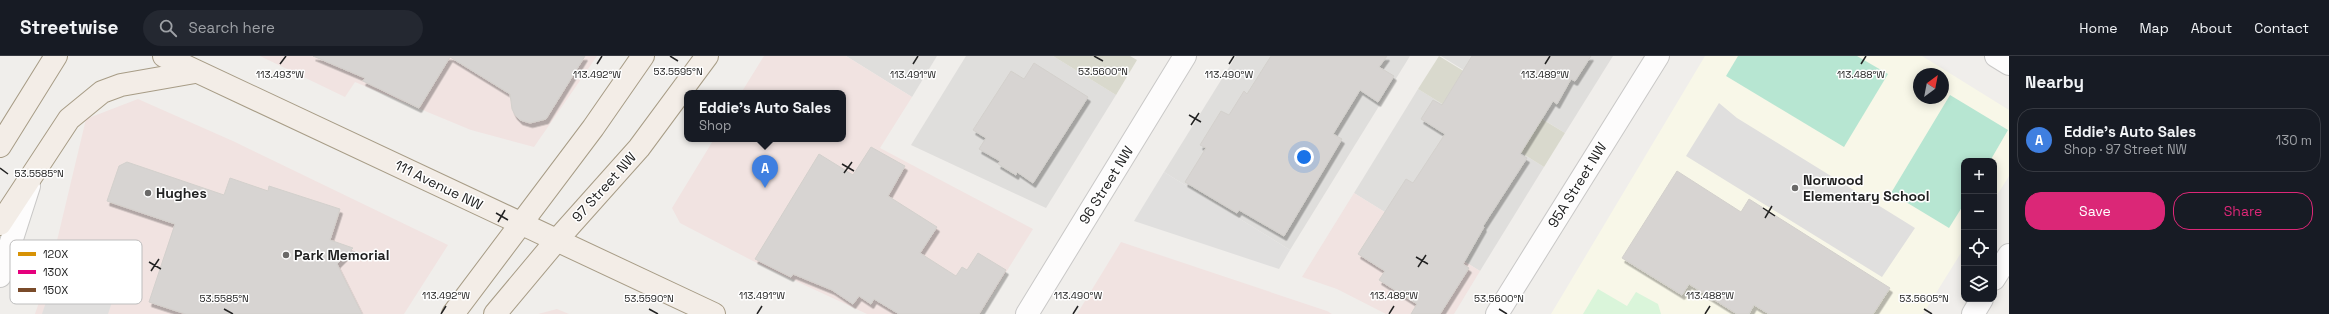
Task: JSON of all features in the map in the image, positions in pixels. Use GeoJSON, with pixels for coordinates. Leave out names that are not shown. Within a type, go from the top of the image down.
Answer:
{"type":"FeatureCollection","features":[{"type":"Feature","properties":{"kind":"main road"},"geometry":{"type":"LineString","coordinates":[[0,146],[56,56]]}},
{"type":"Feature","properties":{"kind":"main road","name":"111 Avenue NW"},"geometry":{"type":"LineString","coordinates":[[164,56],[195,72],[376,154],[519,224],[714,314]]}},
{"type":"Feature","properties":{"kind":"main road"},"geometry":{"type":"LineString","coordinates":[[453,314],[519,224],[593,128],[644,56]]}},
{"type":"Feature","properties":{"kind":"main road","name":"97 Street NW"},"geometry":{"type":"LineString","coordinates":[[495,314],[556,241],[638,148],[707,56]]}},
{"type":"Feature","properties":{"kind":"main road"},"geometry":{"type":"LineString","coordinates":[[0,224],[69,119],[102,92],[121,86],[195,72]]}},
{"type":"Feature","properties":{"kind":"street","name":"96 Street NW"},"geometry":{"type":"LineString","coordinates":[[1027,314],[1186,56]]}},
{"type":"Feature","properties":{"kind":"street","name":"95A Street NW"},"geometry":{"type":"LineString","coordinates":[[1497,314],[1658,56]]}},
{"type":"Feature","properties":{"kind":"street"},"geometry":{"type":"LineString","coordinates":[[1996,56],[2009,64]]}},
{"type":"Feature","properties":{"kind":"street"},"geometry":{"type":"LineString","coordinates":[[12,240],[32,176]]}},
{"type":"Feature","properties":{"kind":"street"},"geometry":{"type":"LineString","coordinates":[[0,276],[10,245]]}},
{"type":"Feature","properties":{"kind":"street"},"geometry":{"type":"LineString","coordinates":[[1997,274],[2009,255]]}},
{"type":"Feature","properties":{"kind":"street"},"geometry":{"type":"LineString","coordinates":[[1972,314],[1980,302]]}},
{"type":"Feature","properties":{"kind":"shaded area"},"geometry":{"type":"Polygon","coordinates":[[[260,56],[597,56],[534,147],[471,130],[355,82],[345,97],[260,56]]]}},
{"type":"Feature","properties":{"kind":"shaded area"},"geometry":{"type":"Polygon","coordinates":[[[764,56],[846,56],[912,97],[880,148],[1033,229],[980,314],[867,314],[753,261],[680,223],[672,208],[712,142],[846,142],[846,90],[743,90],[764,56]]]}},
{"type":"Feature","properties":{"kind":"shaded area"},"geometry":{"type":"Polygon","coordinates":[[[846,56],[937,56],[912,97],[846,56]]]}},
{"type":"Feature","properties":{"kind":"shaded area"},"geometry":{"type":"Polygon","coordinates":[[[966,56],[1053,56],[1116,95],[1046,208],[911,145],[966,56]]]}},
{"type":"Feature","properties":{"kind":"shaded area"},"geometry":{"type":"Polygon","coordinates":[[[1053,56],[1130,56],[1137,60],[1116,95],[1053,56]]]}},
{"type":"Feature","properties":{"kind":"shaded area"},"geometry":{"type":"Polygon","coordinates":[[[1236,56],[1410,56],[1290,250],[1164,172],[1236,56]]]}},
{"type":"Feature","properties":{"kind":"shaded area"},"geometry":{"type":"Polygon","coordinates":[[[1439,56],[1565,133],[1544,167],[1418,89],[1439,56]]]}},
{"type":"Feature","properties":{"kind":"shaded area"},"geometry":{"type":"Polygon","coordinates":[[[1441,56],[1613,56],[1565,133],[1441,56]]]}},
{"type":"Feature","properties":{"kind":"shaded area","name":"Norwood Elementary School"},"geometry":{"type":"Polygon","coordinates":[[[1705,56],[1922,56],[1941,68],[1913,68],[1913,104],[1949,104],[1949,73],[2009,110],[2009,176],[1997,195],[1997,158],[1961,158],[1961,253],[1923,314],[1551,314],[1705,56]]]}},
{"type":"Feature","properties":{"kind":"shaded area"},"geometry":{"type":"Polygon","coordinates":[[[1418,89],[1544,167],[1480,271],[1354,193],[1418,89]]]}},
{"type":"Feature","properties":{"kind":"shaded area"},"geometry":{"type":"Polygon","coordinates":[[[138,99],[235,142],[448,245],[404,314],[35,314],[38,304],[142,304],[142,240],[57,240],[86,119],[138,99]]]}},
{"type":"Feature","properties":{"kind":"shaded area"},"geometry":{"type":"Polygon","coordinates":[[[1719,103],[1737,118],[1915,228],[1882,277],[1686,156],[1719,103]]]}},
{"type":"Feature","properties":{"kind":"shaded area"},"geometry":{"type":"Polygon","coordinates":[[[1164,172],[1290,250],[1279,269],[1134,221],[1164,172]]]}},
{"type":"Feature","properties":{"kind":"shaded area"},"geometry":{"type":"Polygon","coordinates":[[[1354,193],[1480,271],[1454,314],[1386,314],[1337,289],[1302,277],[1354,193]]]}},
{"type":"Feature","properties":{"kind":"shaded area"},"geometry":{"type":"Polygon","coordinates":[[[1121,242],[1327,311],[1332,314],[1077,314],[1121,242]]]}},
{"type":"Feature","properties":{"kind":"shaded area"},"geometry":{"type":"Polygon","coordinates":[[[45,304],[111,304],[108,314],[42,314],[45,304]]]}},
{"type":"Feature","properties":{"kind":"shaded area"},"geometry":{"type":"Polygon","coordinates":[[[557,309],[569,314],[538,314],[557,309]]]}},
{"type":"Feature","properties":{"kind":"green space"},"geometry":{"type":"Polygon","coordinates":[[[1738,56],[1857,56],[1888,74],[1844,147],[1726,76],[1738,56]]]}},
{"type":"Feature","properties":{"kind":"green space"},"geometry":{"type":"Polygon","coordinates":[[[1950,95],[2008,130],[1992,158],[1961,158],[1961,209],[1949,228],[1891,193],[1945,104],[1949,104],[1950,95]]]}},
{"type":"Feature","properties":{"kind":"green space"},"geometry":{"type":"Polygon","coordinates":[[[1598,289],[1627,306],[1636,292],[1658,304],[1661,314],[1583,314],[1598,289]]]}},
{"type":"Feature","properties":{"kind":"building"},"geometry":{"type":"Polygon","coordinates":[[[313,56],[585,56],[546,119],[530,123],[520,120],[515,115],[512,109],[510,94],[450,57],[419,108],[363,81],[365,78],[313,56]]]}},
{"type":"Feature","properties":{"kind":"building"},"geometry":{"type":"Polygon","coordinates":[[[1271,56],[1387,56],[1379,67],[1394,76],[1378,102],[1360,90],[1333,134],[1342,139],[1284,236],[1239,210],[1237,213],[1185,182],[1206,148],[1200,145],[1221,111],[1229,115],[1244,91],[1247,94],[1271,56]]]}},
{"type":"Feature","properties":{"kind":"building"},"geometry":{"type":"Polygon","coordinates":[[[1472,56],[1591,56],[1575,81],[1571,79],[1557,104],[1553,101],[1520,154],[1527,158],[1483,226],[1484,227],[1463,264],[1469,268],[1440,314],[1411,314],[1417,304],[1379,280],[1385,271],[1358,254],[1406,179],[1413,183],[1445,134],[1421,119],[1433,100],[1442,105],[1472,56]]]}},
{"type":"Feature","properties":{"kind":"building"},"geometry":{"type":"Polygon","coordinates":[[[1034,63],[1088,97],[1033,183],[1017,172],[1016,175],[998,164],[1000,161],[979,149],[986,138],[973,130],[1011,71],[1024,79],[1034,63]]]}},
{"type":"Feature","properties":{"kind":"building"},"geometry":{"type":"Polygon","coordinates":[[[871,147],[905,166],[888,196],[937,227],[920,253],[956,276],[962,267],[967,270],[978,253],[1006,270],[979,314],[899,314],[874,299],[871,304],[859,296],[853,304],[832,290],[793,274],[791,277],[755,259],[819,154],[853,175],[871,147]]]}},
{"type":"Feature","properties":{"kind":"building"},"geometry":{"type":"Polygon","coordinates":[[[127,162],[224,195],[230,178],[268,191],[269,186],[340,209],[330,240],[353,248],[337,264],[362,314],[186,314],[149,302],[175,224],[107,201],[119,166],[127,162]]]}},
{"type":"Feature","properties":{"kind":"building"},"geometry":{"type":"Polygon","coordinates":[[[1677,171],[1741,212],[1749,199],[1890,288],[1873,314],[1769,314],[1754,305],[1749,314],[1737,314],[1689,284],[1682,295],[1622,258],[1677,171]]]}},
{"type":"Feature","properties":{"kind":"place","name":"Eddie's Auto Sales"},"geometry":{"type":"Point","coordinates":[765,188]}},
{"type":"Feature","properties":{"kind":"place","name":"Norwood Elementary School"},"geometry":{"type":"Point","coordinates":[1795,188]}},
{"type":"Feature","properties":{"kind":"place","name":"Hughes"},"geometry":{"type":"Point","coordinates":[148,193]}},
{"type":"Feature","properties":{"kind":"place","name":"Park Memorial"},"geometry":{"type":"Point","coordinates":[286,255]}}]}
